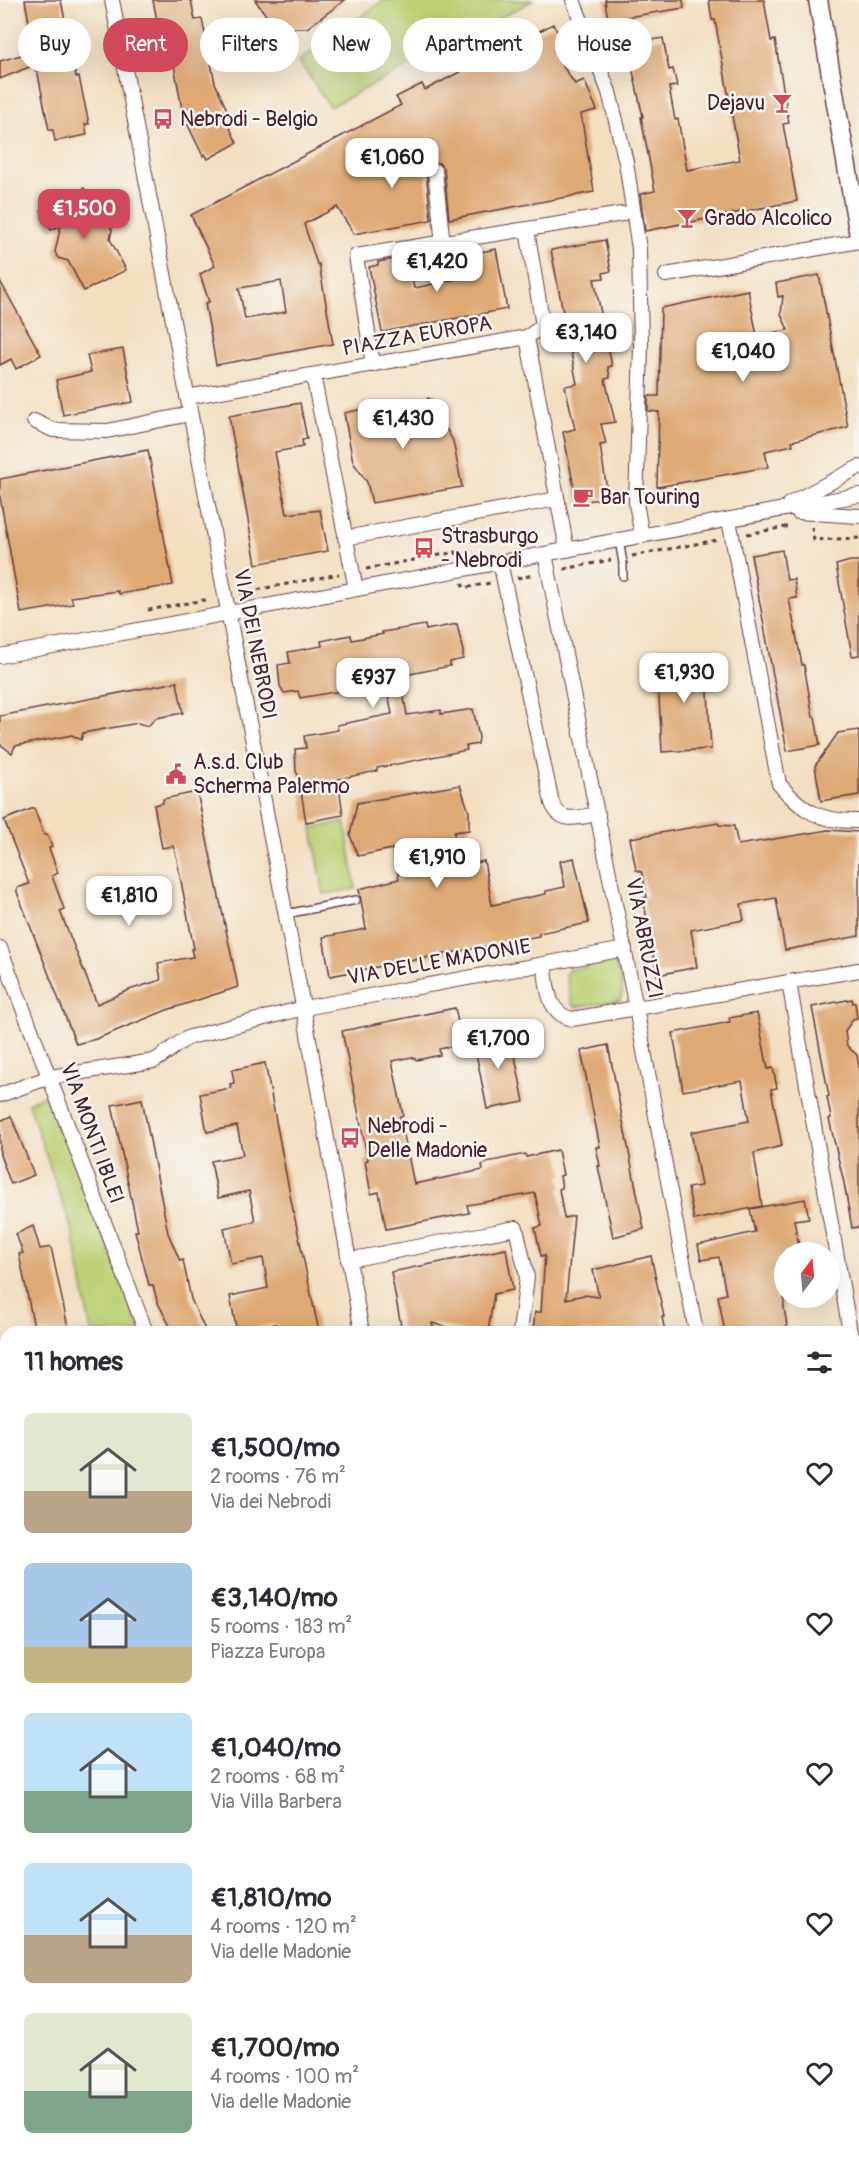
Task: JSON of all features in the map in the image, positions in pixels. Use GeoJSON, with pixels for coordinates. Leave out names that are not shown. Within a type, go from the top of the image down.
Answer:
{"type":"FeatureCollection","features":[{"type":"Feature","properties":{"kind":"street","name":"VIA DEI NEBRODI"},"geometry":{"type":"LineString","coordinates":[[112,0],[286,914],[361,1326]]}},
{"type":"Feature","properties":{"kind":"street"},"geometry":{"type":"LineString","coordinates":[[573,0],[609,92],[626,162],[639,249],[641,346],[636,503],[642,536]]}},
{"type":"Feature","properties":{"kind":"street"},"geometry":{"type":"LineString","coordinates":[[666,275],[859,238],[818,0]]}},
{"type":"Feature","properties":{"kind":"street"},"geometry":{"type":"LineString","coordinates":[[435,171],[443,244]]}},
{"type":"Feature","properties":{"kind":"street"},"geometry":{"type":"LineString","coordinates":[[373,365],[356,256],[622,214]]}},
{"type":"Feature","properties":{"kind":"street"},"geometry":{"type":"LineString","coordinates":[[527,230],[543,326],[528,337],[567,550]]}},
{"type":"Feature","properties":{"kind":"street","name":"PIAZZA EUROPA"},"geometry":{"type":"LineString","coordinates":[[187,397],[528,337]]}},
{"type":"Feature","properties":{"kind":"street"},"geometry":{"type":"LineString","coordinates":[[313,375],[356,589]]}},
{"type":"Feature","properties":{"kind":"street"},"geometry":{"type":"LineString","coordinates":[[34,420],[53,430],[108,431],[190,414]]}},
{"type":"Feature","properties":{"kind":"street"},"geometry":{"type":"LineString","coordinates":[[778,510],[859,467]]}},
{"type":"Feature","properties":{"kind":"street"},"geometry":{"type":"LineString","coordinates":[[0,656],[859,495]]}},
{"type":"Feature","properties":{"kind":"street"},"geometry":{"type":"LineString","coordinates":[[345,538],[557,499]]}},
{"type":"Feature","properties":{"kind":"street"},"geometry":{"type":"LineString","coordinates":[[778,510],[859,516]]}},
{"type":"Feature","properties":{"kind":"street"},"geometry":{"type":"LineString","coordinates":[[729,520],[779,784],[793,801],[812,814],[837,821],[859,821]]}},
{"type":"Feature","properties":{"kind":"street","name":"VIA ABRUZZI"},"geometry":{"type":"LineString","coordinates":[[545,554],[625,949],[695,1326]]}},
{"type":"Feature","properties":{"kind":"street"},"geometry":{"type":"LineString","coordinates":[[500,562],[552,802],[556,812],[562,817],[573,818],[598,814]]}},
{"type":"Feature","properties":{"kind":"street","name":"VIA MONTI IBLEI"},"geometry":{"type":"LineString","coordinates":[[0,948],[144,1326]]}},
{"type":"Feature","properties":{"kind":"street"},"geometry":{"type":"LineString","coordinates":[[544,964],[625,949]]}},
{"type":"Feature","properties":{"kind":"street","name":"VIA DELLE MADONIE"},"geometry":{"type":"LineString","coordinates":[[0,1095],[50,1077],[154,1061],[164,1056],[179,1042],[190,1037],[303,1008],[544,964],[555,1012],[562,1017],[572,1018],[859,970]]}},
{"type":"Feature","properties":{"kind":"street"},"geometry":{"type":"LineString","coordinates":[[789,982],[849,1326]]}},
{"type":"Feature","properties":{"kind":"street"},"geometry":{"type":"LineString","coordinates":[[348,1260],[516,1228],[527,1277],[521,1326]]}},
{"type":"Feature","properties":{"kind":"lane"},"geometry":{"type":"LineString","coordinates":[[618,540],[623,576]]}},
{"type":"Feature","properties":{"kind":"lane"},"geometry":{"type":"LineString","coordinates":[[286,914],[356,900]]}},
{"type":"Feature","properties":{"kind":"path"},"geometry":{"type":"LineString","coordinates":[[464,588],[470,587]]}},
{"type":"Feature","properties":{"kind":"green space"},"geometry":{"type":"Polygon","coordinates":[[[384,0],[534,0],[500,18],[403,18],[403,69],[330,107],[299,61],[311,52],[311,72],[391,72],[391,18],[359,18],[384,0]]]}},
{"type":"Feature","properties":{"kind":"green space"},"geometry":{"type":"Polygon","coordinates":[[[345,822],[356,889],[324,894],[312,828],[345,822]]]}},
{"type":"Feature","properties":{"kind":"green space"},"geometry":{"type":"Polygon","coordinates":[[[613,962],[621,980],[620,1000],[575,1007],[572,1004],[566,975],[568,970],[613,962]]]}},
{"type":"Feature","properties":{"kind":"green space"},"geometry":{"type":"Polygon","coordinates":[[[44,1095],[48,1104],[52,1105],[139,1326],[90,1326],[73,1233],[28,1103],[44,1095]]]}},
{"type":"Feature","properties":{"kind":"building"},"geometry":{"type":"Polygon","coordinates":[[[25,0],[61,0],[65,18],[28,18],[25,0]]]}},
{"type":"Feature","properties":{"kind":"building"},"geometry":{"type":"Polygon","coordinates":[[[153,0],[191,0],[195,20],[200,19],[200,72],[213,72],[227,110],[222,112],[237,143],[208,159],[205,154],[203,156],[183,115],[175,72],[188,72],[188,18],[156,18],[153,0]]]}},
{"type":"Feature","properties":{"kind":"building"},"geometry":{"type":"Polygon","coordinates":[[[255,0],[345,0],[321,18],[311,18],[311,25],[307,28],[299,28],[299,18],[268,18],[255,0]]]}},
{"type":"Feature","properties":{"kind":"building"},"geometry":{"type":"Polygon","coordinates":[[[605,0],[683,0],[684,8],[608,18],[605,0]]]}},
{"type":"Feature","properties":{"kind":"building"},"geometry":{"type":"Polygon","coordinates":[[[709,0],[764,0],[771,41],[775,40],[789,123],[783,124],[797,201],[645,231],[640,194],[655,191],[633,72],[652,72],[652,40],[663,38],[669,70],[673,69],[677,86],[669,87],[675,120],[678,119],[687,170],[740,160],[715,20],[712,20],[709,0]]]}},
{"type":"Feature","properties":{"kind":"building"},"geometry":{"type":"Polygon","coordinates":[[[553,24],[555,28],[555,72],[567,72],[575,84],[584,80],[597,110],[581,114],[594,192],[449,219],[444,169],[439,163],[430,163],[426,172],[431,220],[354,234],[337,207],[304,224],[317,264],[319,264],[333,344],[216,365],[205,303],[209,302],[200,274],[215,266],[191,215],[401,105],[396,97],[422,84],[425,90],[460,72],[543,72],[543,29],[553,24]],[[281,281],[239,288],[245,319],[286,312],[281,281]]]}},
{"type":"Feature","properties":{"kind":"building"},"geometry":{"type":"Polygon","coordinates":[[[18,56],[18,72],[0,79],[0,61],[18,56]]]}},
{"type":"Feature","properties":{"kind":"building"},"geometry":{"type":"Polygon","coordinates":[[[38,72],[75,72],[76,77],[79,77],[89,124],[85,124],[87,135],[55,141],[53,130],[49,130],[38,72]]]}},
{"type":"Feature","properties":{"kind":"building"},"geometry":{"type":"Polygon","coordinates":[[[84,188],[100,219],[109,223],[112,230],[110,239],[126,270],[84,291],[68,261],[58,258],[55,252],[61,225],[51,230],[41,210],[84,188]]]}},
{"type":"Feature","properties":{"kind":"building"},"geometry":{"type":"Polygon","coordinates":[[[605,240],[611,271],[603,273],[604,278],[594,279],[612,366],[608,367],[610,378],[605,379],[615,422],[601,424],[606,444],[600,445],[608,497],[577,503],[563,432],[575,429],[565,386],[577,384],[551,250],[605,240]]]}},
{"type":"Feature","properties":{"kind":"building"},"geometry":{"type":"Polygon","coordinates":[[[496,249],[507,309],[382,332],[369,267],[378,265],[378,262],[408,257],[414,288],[464,278],[460,256],[496,249]]]}},
{"type":"Feature","properties":{"kind":"building"},"geometry":{"type":"Polygon","coordinates":[[[819,275],[848,427],[792,441],[793,445],[765,451],[768,467],[657,487],[659,412],[648,411],[648,396],[659,396],[661,308],[748,290],[757,336],[788,330],[781,314],[783,296],[778,297],[776,283],[819,275]]]}},
{"type":"Feature","properties":{"kind":"building"},"geometry":{"type":"Polygon","coordinates":[[[0,281],[41,355],[16,369],[11,359],[0,365],[0,281]]]}},
{"type":"Feature","properties":{"kind":"building"},"geometry":{"type":"Polygon","coordinates":[[[123,349],[133,402],[63,415],[56,380],[91,372],[87,355],[123,349]]]}},
{"type":"Feature","properties":{"kind":"building"},"geometry":{"type":"Polygon","coordinates":[[[428,398],[444,408],[441,412],[445,415],[441,419],[453,441],[462,487],[372,503],[367,482],[353,462],[344,413],[409,400],[425,403],[428,398]]]}},
{"type":"Feature","properties":{"kind":"building"},"geometry":{"type":"Polygon","coordinates":[[[300,403],[307,439],[302,440],[303,447],[275,452],[287,514],[320,510],[328,551],[256,564],[229,416],[300,403]]]}},
{"type":"Feature","properties":{"kind":"building"},"geometry":{"type":"Polygon","coordinates":[[[148,450],[173,585],[119,594],[118,591],[71,597],[73,604],[21,613],[0,497],[0,479],[148,450]]]}},
{"type":"Feature","properties":{"kind":"building"},"geometry":{"type":"Polygon","coordinates":[[[782,550],[787,580],[794,579],[797,598],[789,599],[820,745],[787,751],[751,555],[782,550]]]}},
{"type":"Feature","properties":{"kind":"building"},"geometry":{"type":"Polygon","coordinates":[[[859,561],[859,655],[852,656],[836,565],[859,561]]]}},
{"type":"Feature","properties":{"kind":"building"},"geometry":{"type":"Polygon","coordinates":[[[457,624],[463,659],[450,662],[450,666],[400,676],[407,715],[441,710],[441,714],[473,709],[479,737],[478,744],[466,746],[467,750],[377,768],[377,771],[338,779],[343,815],[306,822],[296,771],[295,749],[306,748],[304,736],[338,730],[337,725],[392,714],[386,683],[300,698],[298,691],[284,693],[280,686],[278,665],[290,663],[288,652],[322,646],[321,641],[351,635],[352,640],[425,625],[426,630],[457,624]]]}},
{"type":"Feature","properties":{"kind":"building"},"geometry":{"type":"Polygon","coordinates":[[[706,656],[711,749],[662,752],[657,658],[706,656]]]}},
{"type":"Feature","properties":{"kind":"building"},"geometry":{"type":"Polygon","coordinates":[[[177,682],[183,713],[156,718],[148,726],[138,723],[83,733],[81,740],[72,735],[15,746],[12,753],[0,744],[0,716],[177,682]]]}},
{"type":"Feature","properties":{"kind":"building"},"geometry":{"type":"Polygon","coordinates":[[[859,730],[859,795],[821,801],[815,766],[838,733],[859,730]]]}},
{"type":"Feature","properties":{"kind":"building"},"geometry":{"type":"Polygon","coordinates":[[[460,785],[469,812],[469,830],[454,832],[457,868],[484,861],[492,905],[546,894],[546,891],[565,887],[560,861],[574,858],[589,923],[539,933],[539,936],[330,976],[323,937],[366,929],[359,889],[399,879],[392,849],[358,856],[350,835],[357,803],[460,785]]]}},
{"type":"Feature","properties":{"kind":"building"},"geometry":{"type":"Polygon","coordinates":[[[197,792],[238,987],[167,1010],[96,1039],[76,1044],[17,892],[17,888],[29,884],[4,820],[34,808],[44,835],[47,834],[52,847],[49,848],[58,873],[52,876],[64,909],[60,911],[97,1004],[129,990],[161,980],[158,963],[193,957],[191,949],[194,949],[176,855],[173,846],[162,848],[154,805],[163,803],[163,799],[197,792]]]}},
{"type":"Feature","properties":{"kind":"building"},"geometry":{"type":"Polygon","coordinates":[[[718,823],[734,826],[738,845],[828,830],[859,832],[859,936],[785,950],[776,898],[741,904],[744,920],[691,930],[697,967],[657,975],[643,920],[647,920],[643,898],[647,897],[642,872],[636,870],[630,838],[718,823]]]}},
{"type":"Feature","properties":{"kind":"building"},"geometry":{"type":"Polygon","coordinates":[[[852,999],[855,1003],[857,1018],[853,1019],[845,1031],[847,1046],[857,1055],[859,1066],[859,1227],[852,1228],[829,1119],[831,1118],[827,1097],[829,1096],[812,1007],[852,999]]]}},
{"type":"Feature","properties":{"kind":"building"},"geometry":{"type":"Polygon","coordinates":[[[455,1008],[463,1044],[439,1049],[440,1055],[417,1060],[412,1057],[392,1061],[403,1115],[400,1116],[414,1184],[483,1170],[482,1165],[487,1162],[558,1150],[563,1175],[560,1176],[562,1188],[559,1189],[564,1218],[574,1216],[566,1299],[584,1295],[599,1297],[593,1270],[651,1256],[664,1317],[662,1317],[664,1326],[534,1326],[535,1312],[541,1312],[545,1255],[541,1256],[535,1228],[542,1226],[535,1193],[467,1205],[469,1213],[386,1229],[379,1192],[371,1194],[365,1161],[368,1160],[342,1031],[455,1008]]]}},
{"type":"Feature","properties":{"kind":"building"},"geometry":{"type":"Polygon","coordinates":[[[757,1013],[768,1069],[773,1068],[777,1088],[771,1089],[782,1146],[754,1153],[762,1206],[694,1220],[688,1188],[701,1186],[691,1132],[749,1121],[742,1081],[683,1091],[673,1033],[730,1022],[729,1018],[757,1013]]]}},
{"type":"Feature","properties":{"kind":"building"},"geometry":{"type":"Polygon","coordinates":[[[510,1031],[524,1102],[487,1109],[473,1038],[510,1031]]]}},
{"type":"Feature","properties":{"kind":"building"},"geometry":{"type":"Polygon","coordinates":[[[608,1045],[644,1229],[613,1237],[598,1166],[600,1166],[596,1147],[600,1147],[581,1051],[608,1045]]]}},
{"type":"Feature","properties":{"kind":"building"},"geometry":{"type":"Polygon","coordinates":[[[265,1063],[318,1326],[276,1326],[276,1324],[236,1326],[230,1296],[268,1288],[263,1258],[231,1264],[224,1228],[255,1221],[249,1191],[218,1198],[211,1161],[243,1155],[237,1126],[207,1132],[200,1094],[231,1088],[230,1084],[234,1083],[232,1070],[265,1063]]]}},
{"type":"Feature","properties":{"kind":"building"},"geometry":{"type":"Polygon","coordinates":[[[142,1099],[168,1233],[180,1261],[183,1260],[191,1299],[203,1326],[170,1326],[157,1301],[153,1285],[149,1285],[135,1231],[138,1231],[112,1105],[142,1099]]]}},
{"type":"Feature","properties":{"kind":"building"},"geometry":{"type":"Polygon","coordinates":[[[11,1116],[34,1175],[11,1184],[0,1155],[0,1121],[11,1116]]]}},
{"type":"Feature","properties":{"kind":"building"},"geometry":{"type":"Polygon","coordinates":[[[805,1199],[809,1218],[794,1220],[798,1242],[774,1242],[774,1308],[784,1308],[787,1326],[724,1326],[718,1296],[726,1294],[719,1257],[701,1260],[698,1245],[755,1232],[750,1209],[805,1199]]]}},
{"type":"Feature","properties":{"kind":"building"},"geometry":{"type":"Polygon","coordinates":[[[33,1226],[40,1249],[51,1247],[68,1326],[34,1326],[19,1254],[23,1253],[16,1234],[33,1226]]]}},
{"type":"Feature","properties":{"kind":"building"},"geometry":{"type":"Polygon","coordinates":[[[506,1249],[513,1290],[494,1294],[489,1326],[443,1326],[432,1323],[433,1326],[401,1326],[391,1272],[506,1249]]]}},
{"type":"Feature","properties":{"kind":"place","name":"Dejavu"},"geometry":{"type":"Point","coordinates":[782,103]}},
{"type":"Feature","properties":{"kind":"place","name":"Nebrodi - Belgio"},"geometry":{"type":"Point","coordinates":[163,119]}},
{"type":"Feature","properties":{"kind":"place","name":"Grado Alcolico"},"geometry":{"type":"Point","coordinates":[687,218]}},
{"type":"Feature","properties":{"kind":"place","name":"Bar Touring"},"geometry":{"type":"Point","coordinates":[583,497]}},
{"type":"Feature","properties":{"kind":"place","name":"Strasburgo - Nebrodi"},"geometry":{"type":"Point","coordinates":[424,548]}},
{"type":"Feature","properties":{"kind":"place","name":"A.s.d. Club Scherma Palermo"},"geometry":{"type":"Point","coordinates":[176,774]}},
{"type":"Feature","properties":{"kind":"place","name":"Nebrodi - Delle Madonie"},"geometry":{"type":"Point","coordinates":[350,1138]}}]}
